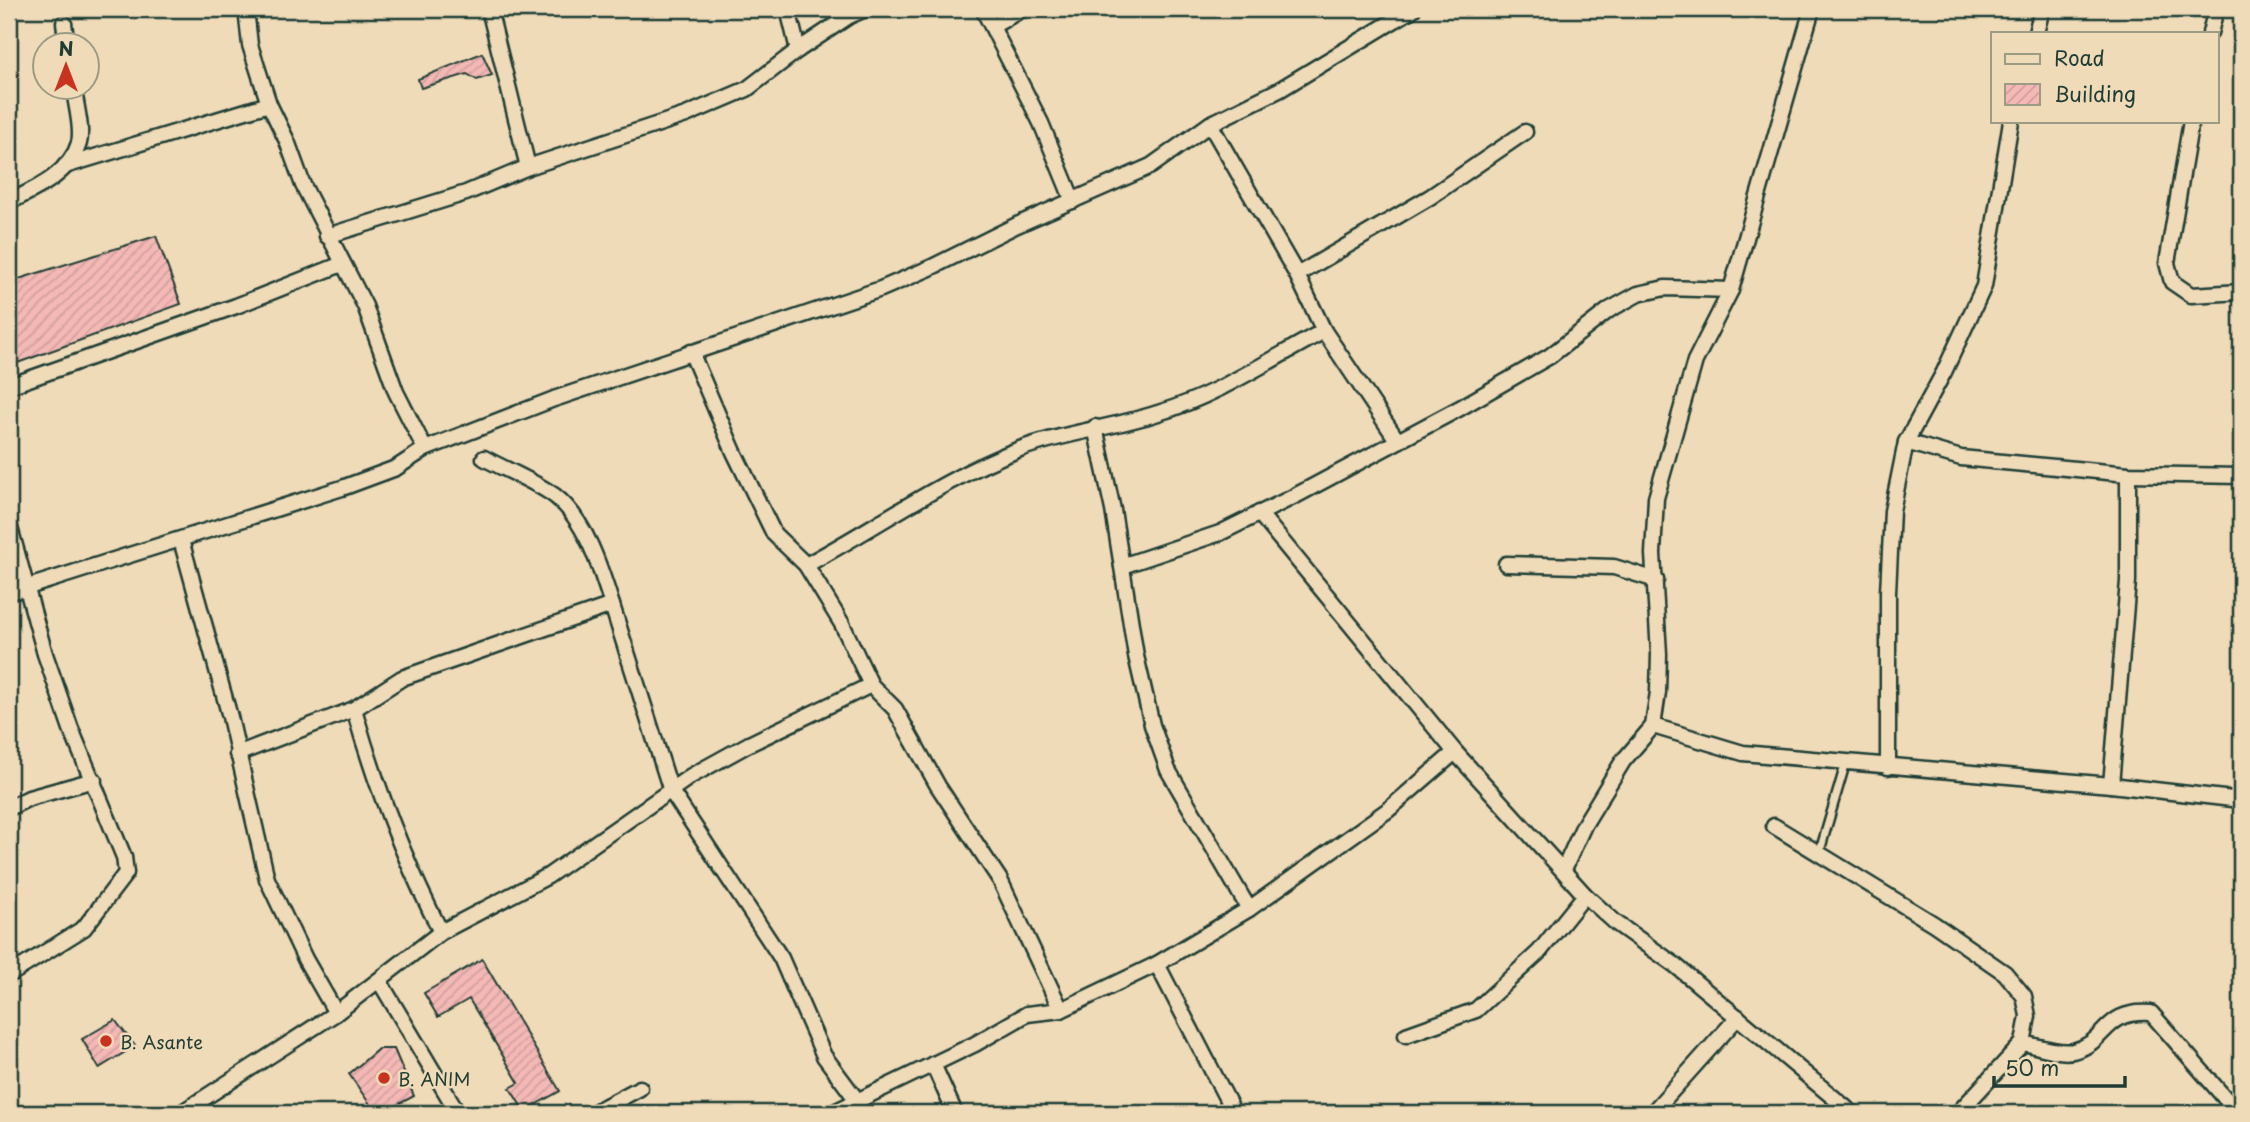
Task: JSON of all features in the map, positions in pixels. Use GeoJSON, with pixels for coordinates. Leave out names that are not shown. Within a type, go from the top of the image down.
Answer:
{"type":"FeatureCollection","features":[{"type":"Feature","properties":{"kind":"street"},"geometry":{"type":"LineString","coordinates":[[246,9],[250,46],[269,104],[327,236],[365,306],[396,392],[425,449]]}},
{"type":"Feature","properties":{"kind":"street"},"geometry":{"type":"LineString","coordinates":[[489,9],[528,167]]}},
{"type":"Feature","properties":{"kind":"street"},"geometry":{"type":"LineString","coordinates":[[789,9],[798,50]]}},
{"type":"Feature","properties":{"kind":"street"},"geometry":{"type":"LineString","coordinates":[[327,236],[466,192],[528,167],[686,115],[747,89],[798,50],[849,16],[866,9]]}},
{"type":"Feature","properties":{"kind":"street"},"geometry":{"type":"LineString","coordinates":[[983,9],[1041,123],[1073,201]]}},
{"type":"Feature","properties":{"kind":"street"},"geometry":{"type":"LineString","coordinates":[[993,26],[1023,9]]}},
{"type":"Feature","properties":{"kind":"street"},"geometry":{"type":"LineString","coordinates":[[9,593],[370,478],[414,459],[425,449],[554,399],[881,289],[1151,166],[1210,124],[1279,90],[1413,9]]}},
{"type":"Feature","properties":{"kind":"street"},"geometry":{"type":"LineString","coordinates":[[1564,869],[1584,825],[1623,761],[1653,726],[1659,680],[1653,554],[1656,498],[1695,361],[1731,290],[1812,9]]}},
{"type":"Feature","properties":{"kind":"street"},"geometry":{"type":"LineString","coordinates":[[2036,32],[2042,9]]}},
{"type":"Feature","properties":{"kind":"street"},"geometry":{"type":"LineString","coordinates":[[2210,32],[2216,9]]}},
{"type":"Feature","properties":{"kind":"street"},"geometry":{"type":"LineString","coordinates":[[64,23],[65,32]]}},
{"type":"Feature","properties":{"kind":"street"},"geometry":{"type":"LineString","coordinates":[[9,202],[46,184],[65,166],[80,142],[76,102]]}},
{"type":"Feature","properties":{"kind":"street"},"geometry":{"type":"LineString","coordinates":[[65,166],[269,104]]}},
{"type":"Feature","properties":{"kind":"street"},"geometry":{"type":"LineString","coordinates":[[1888,767],[1888,592],[1892,511],[1906,442],[1944,372],[1984,286],[2011,122]]}},
{"type":"Feature","properties":{"kind":"street"},"geometry":{"type":"LineString","coordinates":[[2191,122],[2168,262],[2172,282],[2191,295],[2241,292]]}},
{"type":"Feature","properties":{"kind":"street"},"geometry":{"type":"LineString","coordinates":[[1210,124],[1297,275],[1324,331],[1397,440]]}},
{"type":"Feature","properties":{"kind":"street"},"geometry":{"type":"LineString","coordinates":[[1297,275],[1430,197],[1525,132]]}},
{"type":"Feature","properties":{"kind":"street"},"geometry":{"type":"LineString","coordinates":[[9,386],[236,306],[342,264]]}},
{"type":"Feature","properties":{"kind":"street"},"geometry":{"type":"LineString","coordinates":[[1122,566],[1220,533],[1460,408],[1550,356],[1609,310],[1638,294],[1665,288],[1731,290]]}},
{"type":"Feature","properties":{"kind":"street"},"geometry":{"type":"LineString","coordinates":[[806,565],[867,533],[940,486],[1020,449],[1095,427],[1158,413],[1210,392],[1324,331]]}},
{"type":"Feature","properties":{"kind":"street"},"geometry":{"type":"LineString","coordinates":[[691,352],[734,452],[774,534],[806,565],[842,624],[871,685],[895,709],[938,786],[1000,880],[1061,1010]]}},
{"type":"Feature","properties":{"kind":"street"},"geometry":{"type":"LineString","coordinates":[[1095,427],[1136,656],[1160,747],[1168,770],[1249,909]]}},
{"type":"Feature","properties":{"kind":"street"},"geometry":{"type":"LineString","coordinates":[[1906,442],[1961,458],[2128,474],[2241,476]]}},
{"type":"Feature","properties":{"kind":"street"},"geometry":{"type":"LineString","coordinates":[[484,458],[556,497],[576,521],[602,573],[671,791],[781,958],[824,1056],[856,1099]]}},
{"type":"Feature","properties":{"kind":"street"},"geometry":{"type":"LineString","coordinates":[[2111,785],[2128,581],[2128,474]]}},
{"type":"Feature","properties":{"kind":"street"},"geometry":{"type":"LineString","coordinates":[[1259,513],[1455,752],[1585,895],[1616,923],[1675,965],[1852,1113]]}},
{"type":"Feature","properties":{"kind":"street"},"geometry":{"type":"LineString","coordinates":[[9,524],[71,729],[124,857],[126,873],[84,928],[9,975]]}},
{"type":"Feature","properties":{"kind":"street"},"geometry":{"type":"LineString","coordinates":[[181,540],[267,879],[305,959],[336,1013]]}},
{"type":"Feature","properties":{"kind":"street"},"geometry":{"type":"LineString","coordinates":[[1506,564],[1614,568],[1656,580]]}},
{"type":"Feature","properties":{"kind":"street"},"geometry":{"type":"LineString","coordinates":[[237,754],[354,709],[402,678],[612,605]]}},
{"type":"Feature","properties":{"kind":"street"},"geometry":{"type":"LineString","coordinates":[[181,1113],[336,1013],[380,982],[441,932],[548,876],[671,791],[749,744],[871,685]]}},
{"type":"Feature","properties":{"kind":"street"},"geometry":{"type":"LineString","coordinates":[[354,709],[387,812],[411,875],[441,932]]}},
{"type":"Feature","properties":{"kind":"street"},"geometry":{"type":"LineString","coordinates":[[1653,726],[1743,752],[2111,785],[2241,800]]}},
{"type":"Feature","properties":{"kind":"street"},"geometry":{"type":"LineString","coordinates":[[832,1113],[1027,1014],[1061,1010],[1157,964],[1249,909],[1388,810],[1455,752]]}},
{"type":"Feature","properties":{"kind":"street"},"geometry":{"type":"LineString","coordinates":[[9,808],[29,798],[94,780]]}},
{"type":"Feature","properties":{"kind":"street"},"geometry":{"type":"LineString","coordinates":[[1774,826],[2005,973],[2024,996],[2028,1016],[2023,1043],[1958,1113]]}},
{"type":"Feature","properties":{"kind":"street"},"geometry":{"type":"LineString","coordinates":[[1406,1035],[1476,1010],[1539,952],[1585,895]]}},
{"type":"Feature","properties":{"kind":"street"},"geometry":{"type":"LineString","coordinates":[[1157,964],[1234,1113]]}},
{"type":"Feature","properties":{"kind":"street"},"geometry":{"type":"LineString","coordinates":[[380,982],[458,1113]]}},
{"type":"Feature","properties":{"kind":"street"},"geometry":{"type":"LineString","coordinates":[[2023,1043],[2057,1051],[2075,1051],[2118,1017],[2133,1011],[2151,1013],[2238,1113]]}},
{"type":"Feature","properties":{"kind":"street"},"geometry":{"type":"LineString","coordinates":[[1652,1113],[1738,1017]]}},
{"type":"Feature","properties":{"kind":"street"},"geometry":{"type":"LineString","coordinates":[[933,1064],[955,1113]]}},
{"type":"Feature","properties":{"kind":"street"},"geometry":{"type":"LineString","coordinates":[[593,1113],[640,1088]]}},
{"type":"Feature","properties":{"kind":"lane"},"geometry":{"type":"LineString","coordinates":[[1819,854],[1847,761]]}},
{"type":"Feature","properties":{"kind":"building"},"geometry":{"type":"Polygon","coordinates":[[[482,53],[492,75],[477,80],[467,74],[421,88],[418,79],[482,53]]]}},
{"type":"Feature","properties":{"kind":"building"},"geometry":{"type":"Polygon","coordinates":[[[156,236],[181,304],[9,366],[9,282],[156,236]]]}},
{"type":"Feature","properties":{"kind":"building"},"geometry":{"type":"Polygon","coordinates":[[[482,959],[560,1091],[524,1111],[510,1088],[519,1083],[469,999],[438,1017],[424,993],[482,959]]]}},
{"type":"Feature","properties":{"kind":"building"},"geometry":{"type":"Polygon","coordinates":[[[115,1020],[135,1046],[99,1068],[82,1039],[115,1020]]]}},
{"type":"Feature","properties":{"kind":"building"},"geometry":{"type":"Polygon","coordinates":[[[378,1049],[394,1049],[414,1096],[382,1113],[376,1113],[349,1074],[378,1049]]]}},
{"type":"Feature","properties":{"kind":"place","name":"B. Asante"},"geometry":{"type":"Point","coordinates":[106,1041]}},
{"type":"Feature","properties":{"kind":"place","name":"B. ANIM"},"geometry":{"type":"Point","coordinates":[384,1078]}}]}
